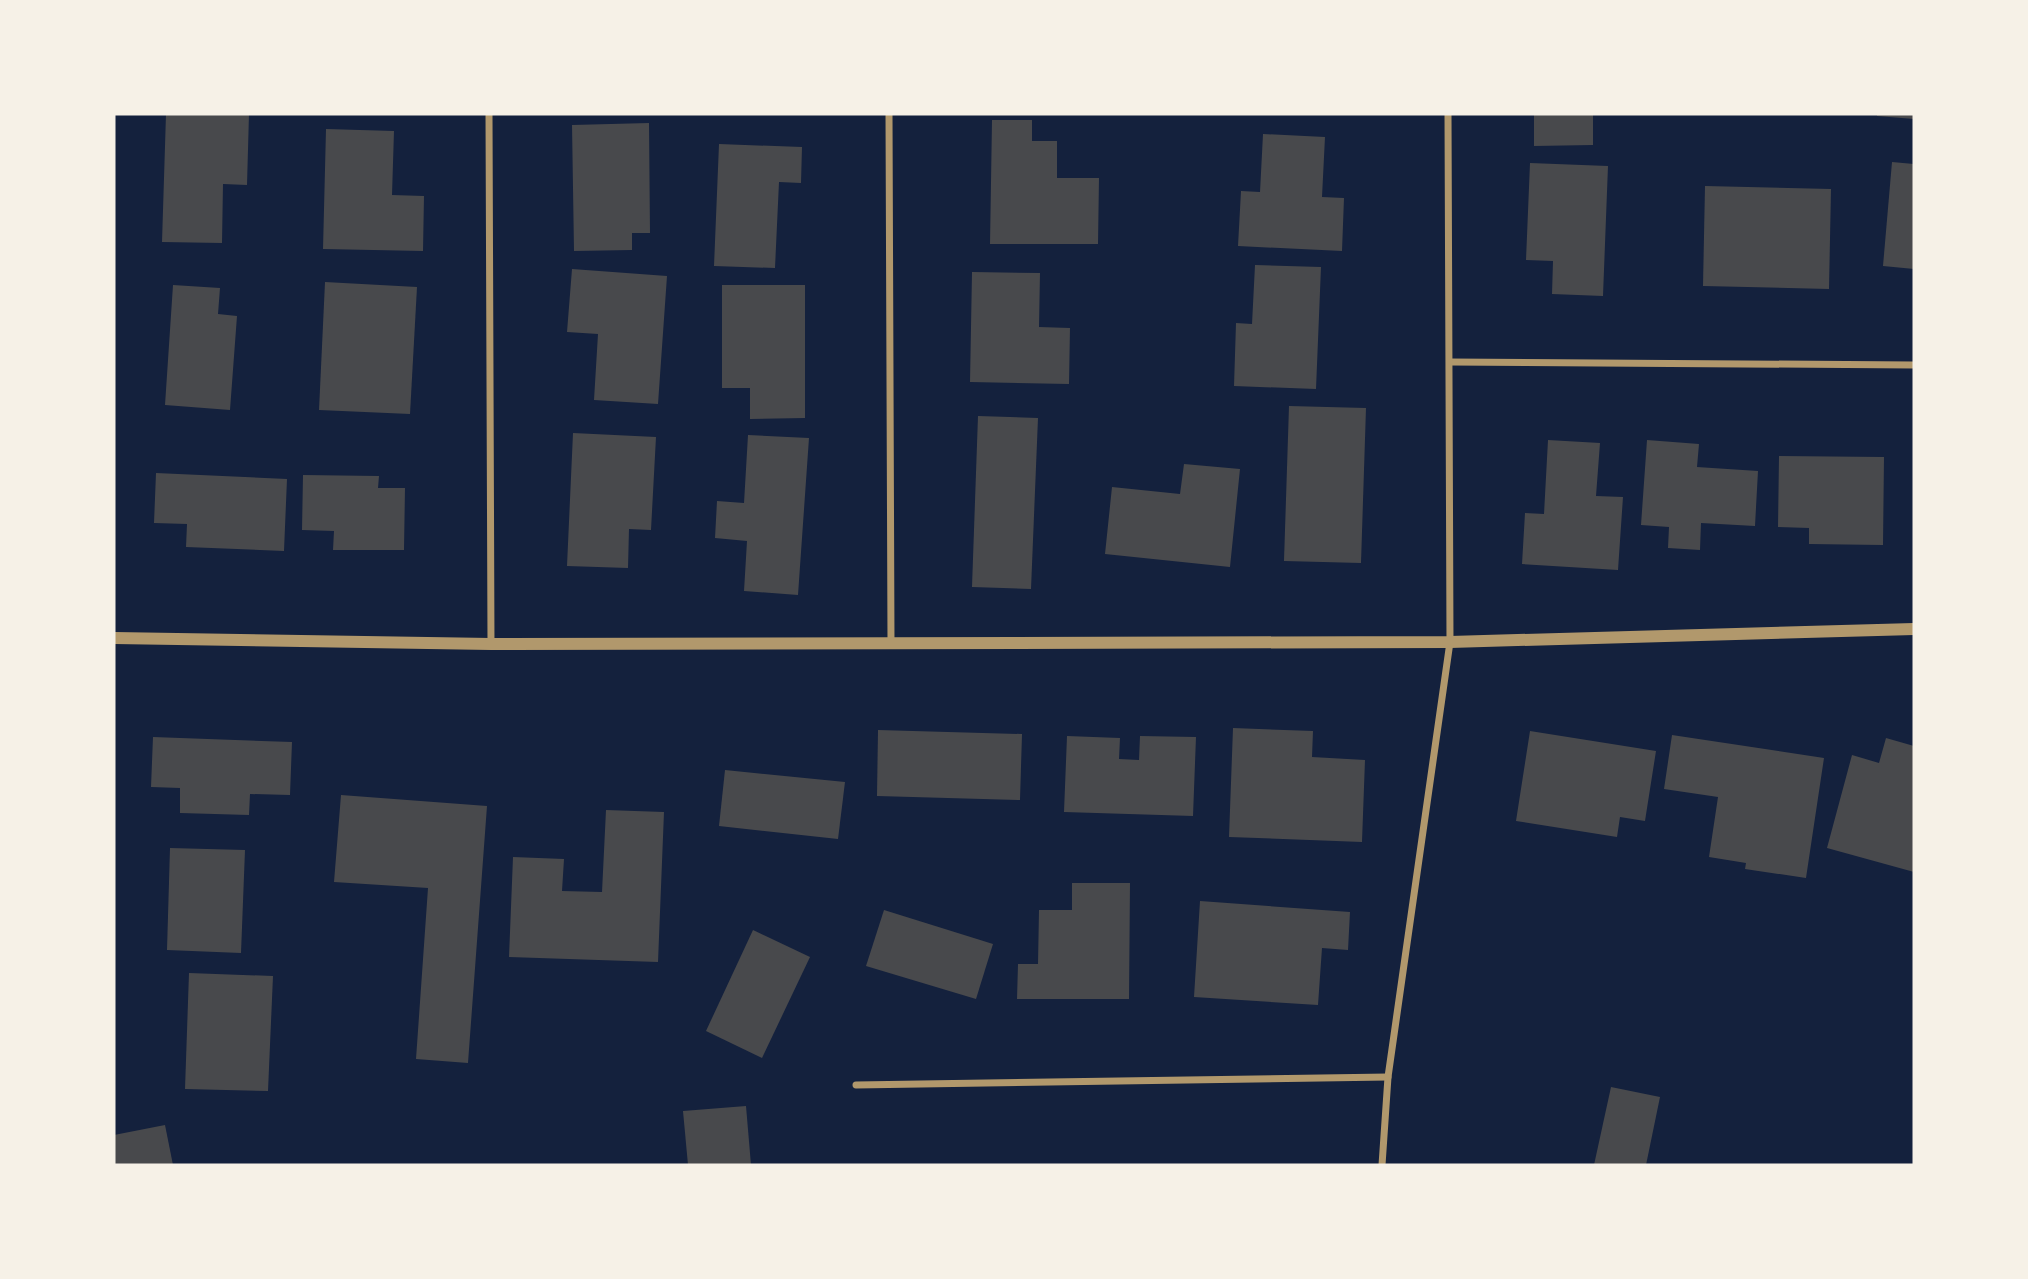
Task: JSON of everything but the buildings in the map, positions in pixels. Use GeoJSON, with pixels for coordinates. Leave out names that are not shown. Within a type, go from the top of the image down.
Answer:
{"type":"FeatureCollection","features":[{"type":"Feature","properties":{"kind":"street"},"geometry":{"type":"LineString","coordinates":[[489,114],[491,643]]}},
{"type":"Feature","properties":{"kind":"street"},"geometry":{"type":"LineString","coordinates":[[889,114],[891,644]]}},
{"type":"Feature","properties":{"kind":"street"},"geometry":{"type":"LineString","coordinates":[[1382,1165],[1388,1077],[1450,642],[1448,114]]}},
{"type":"Feature","properties":{"kind":"street"},"geometry":{"type":"LineString","coordinates":[[1450,362],[1914,365]]}},
{"type":"Feature","properties":{"kind":"street"},"geometry":{"type":"LineString","coordinates":[[114,638],[491,643],[1450,642],[1914,629]]}},
{"type":"Feature","properties":{"kind":"street"},"geometry":{"type":"LineString","coordinates":[[856,1085],[1388,1077]]}}]}
